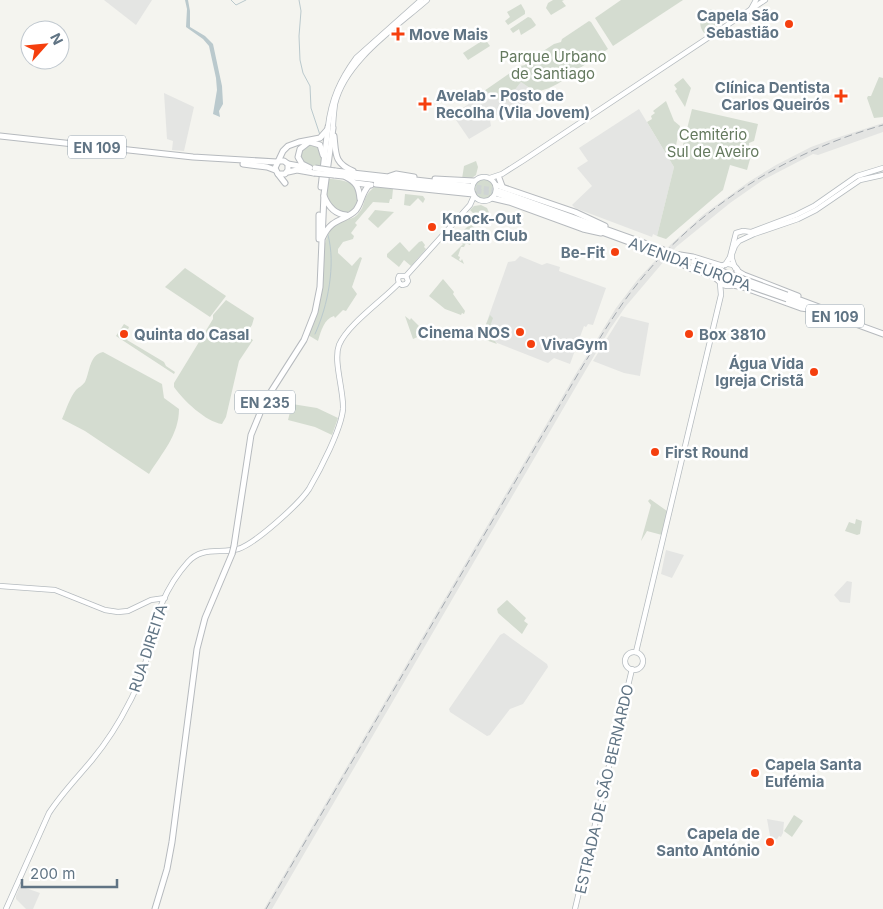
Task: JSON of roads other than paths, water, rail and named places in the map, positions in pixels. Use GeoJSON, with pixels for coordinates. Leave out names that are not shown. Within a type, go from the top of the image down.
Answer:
{"type":"FeatureCollection","features":[{"type":"Feature","properties":{"kind":"main road","name":"EN 235"},"geometry":{"type":"LineString","coordinates":[[155,909],[165,877],[172,842],[200,633],[232,554],[251,435],[265,401],[304,340],[318,300],[331,104],[336,90],[356,58],[421,0]]}},
{"type":"Feature","properties":{"kind":"main road","name":"EN 235"},"geometry":{"type":"LineString","coordinates":[[321,267],[318,227],[324,166],[335,104],[340,91],[351,70],[372,48],[427,0]]}},
{"type":"Feature","properties":{"kind":"main road"},"geometry":{"type":"LineString","coordinates":[[751,9],[756,0]]}},
{"type":"Feature","properties":{"kind":"main road"},"geometry":{"type":"LineString","coordinates":[[388,177],[396,174],[474,181],[481,177],[501,176],[764,0]]}},
{"type":"Feature","properties":{"kind":"main road"},"geometry":{"type":"LineString","coordinates":[[324,166],[322,148],[318,143],[309,142],[288,150],[286,154],[287,172],[285,183],[277,172],[275,165],[288,146],[320,138],[330,128]]}},
{"type":"Feature","properties":{"kind":"main road"},"geometry":{"type":"LineString","coordinates":[[330,128],[337,160],[345,167],[359,173]]}},
{"type":"Feature","properties":{"kind":"main road","name":"EN 109"},"geometry":{"type":"LineString","coordinates":[[0,136],[267,167],[283,175],[297,170],[313,170]]}},
{"type":"Feature","properties":{"kind":"main road"},"geometry":{"type":"LineString","coordinates":[[309,142],[300,149],[298,157],[302,164],[313,170]]}},
{"type":"Feature","properties":{"kind":"main road","name":"EN 109"},"geometry":{"type":"LineString","coordinates":[[193,157],[287,163],[313,170],[388,177],[471,192]]}},
{"type":"Feature","properties":{"kind":"main road"},"geometry":{"type":"LineString","coordinates":[[636,652],[721,294],[718,271],[730,257],[736,233],[743,231],[751,232],[796,216],[814,206],[856,176],[883,168]]}},
{"type":"Feature","properties":{"kind":"main road","name":"EN 109"},"geometry":{"type":"LineString","coordinates":[[335,173],[345,176],[471,192]]}},
{"type":"Feature","properties":{"kind":"main road"},"geometry":{"type":"LineString","coordinates":[[721,294],[737,280],[732,254],[735,246],[744,238],[798,219],[816,210],[860,180],[883,175]]}},
{"type":"Feature","properties":{"kind":"main road"},"geometry":{"type":"LineString","coordinates":[[345,176],[356,183],[369,186],[402,182]]}},
{"type":"Feature","properties":{"kind":"main road"},"geometry":{"type":"LineString","coordinates":[[474,181],[470,205],[492,198],[498,188],[501,176]]}},
{"type":"Feature","properties":{"kind":"main road"},"geometry":{"type":"LineString","coordinates":[[490,178],[498,188],[575,212],[600,222],[610,232]]}},
{"type":"Feature","properties":{"kind":"main road"},"geometry":{"type":"LineString","coordinates":[[356,183],[360,190],[360,198]]}},
{"type":"Feature","properties":{"kind":"main road"},"geometry":{"type":"LineString","coordinates":[[376,184],[471,192],[482,201]]}},
{"type":"Feature","properties":{"kind":"main road"},"geometry":{"type":"LineString","coordinates":[[322,247],[326,232],[336,222],[356,210],[360,198],[369,186]]}},
{"type":"Feature","properties":{"kind":"main road","name":"AVENIDA EUROPA"},"geometry":{"type":"LineString","coordinates":[[498,188],[672,256],[883,332]]}},
{"type":"Feature","properties":{"kind":"main road"},"geometry":{"type":"LineString","coordinates":[[324,194],[334,211],[347,215]]}},
{"type":"Feature","properties":{"kind":"main road"},"geometry":{"type":"LineString","coordinates":[[492,198],[509,202],[583,229],[610,232]]}},
{"type":"Feature","properties":{"kind":"main road","name":"RUA DIREITA"},"geometry":{"type":"LineString","coordinates":[[6,909],[53,807],[66,788],[100,750],[130,703],[150,648],[164,598],[182,570],[194,556],[214,550],[237,550],[246,546],[272,526],[308,490],[324,460],[343,410],[338,366],[339,345],[350,328],[399,284],[398,277],[406,276],[470,205]]}},
{"type":"Feature","properties":{"kind":"main road"},"geometry":{"type":"LineString","coordinates":[[743,231],[745,234],[744,238]]}},
{"type":"Feature","properties":{"kind":"main road"},"geometry":{"type":"LineString","coordinates":[[672,256],[693,257],[736,269],[744,276],[792,293],[809,303]]}},
{"type":"Feature","properties":{"kind":"main road"},"geometry":{"type":"LineString","coordinates":[[672,256],[689,268],[713,276],[719,282],[743,287],[801,308],[815,309]]}},
{"type":"Feature","properties":{"kind":"main road","name":"AVENIDA EUROPA"},"geometry":{"type":"LineString","coordinates":[[787,297],[809,303],[883,332]]}},
{"type":"Feature","properties":{"kind":"main road"},"geometry":{"type":"LineString","coordinates":[[0,586],[55,590],[105,610],[118,612],[128,611],[151,600],[164,598]]}},
{"type":"Feature","properties":{"kind":"main road"},"geometry":{"type":"LineString","coordinates":[[636,652],[642,656],[643,664],[637,669],[632,669],[627,665],[626,658],[629,654],[636,652]]}},
{"type":"Feature","properties":{"kind":"main road","name":"ESTRADA DE SÃO BERNARDO"},"geometry":{"type":"LineString","coordinates":[[575,909],[632,669]]}},
{"type":"Feature","properties":{"kind":"waterway"},"geometry":{"type":"LineString","coordinates":[[231,0],[236,5],[246,0]]}},
{"type":"Feature","properties":{"kind":"waterway"},"geometry":{"type":"LineString","coordinates":[[299,0],[301,11],[300,60],[303,73],[310,86],[311,108],[320,135]]}},
{"type":"Feature","properties":{"kind":"waterway"},"geometry":{"type":"LineString","coordinates":[[315,334],[324,311],[331,272],[328,235]]}},
{"type":"Feature","properties":{"kind":"tunnel"},"geometry":{"type":"LineString","coordinates":[[469,186],[499,191]]}},
{"type":"Feature","properties":{"kind":"tunnel"},"geometry":{"type":"LineString","coordinates":[[469,190],[498,194]]}},
{"type":"Feature","properties":{"kind":"railway"},"geometry":{"type":"LineString","coordinates":[[266,909],[578,374],[625,300],[650,269],[678,240],[707,214],[739,191],[773,170],[809,152],[845,137],[883,125]]}},
{"type":"Feature","properties":{"kind":"place","name":"Capela São Sebastião"},"geometry":{"type":"Point","coordinates":[789,24]}},
{"type":"Feature","properties":{"kind":"place","name":"Move Mais"},"geometry":{"type":"Point","coordinates":[398,34]}},
{"type":"Feature","properties":{"kind":"place","name":"Clínica Dentista Carlos Queirós"},"geometry":{"type":"Point","coordinates":[841,96]}},
{"type":"Feature","properties":{"kind":"place","name":"Avelab - Posto de Recolha (Vila Jovem)"},"geometry":{"type":"Point","coordinates":[425,104]}},
{"type":"Feature","properties":{"kind":"place","name":"Knock-Out Health Club"},"geometry":{"type":"Point","coordinates":[432,227]}},
{"type":"Feature","properties":{"kind":"place","name":"Be-Fit"},"geometry":{"type":"Point","coordinates":[615,252]}},
{"type":"Feature","properties":{"kind":"place","name":"Cinema NOS"},"geometry":{"type":"Point","coordinates":[520,332]}},
{"type":"Feature","properties":{"kind":"place","name":"Quinta do Casal"},"geometry":{"type":"Point","coordinates":[124,334]}},
{"type":"Feature","properties":{"kind":"place","name":"Box 3810"},"geometry":{"type":"Point","coordinates":[689,334]}},
{"type":"Feature","properties":{"kind":"place","name":"VivaGym"},"geometry":{"type":"Point","coordinates":[531,344]}},
{"type":"Feature","properties":{"kind":"place","name":"Água Vida Igreja Cristã"},"geometry":{"type":"Point","coordinates":[814,372]}},
{"type":"Feature","properties":{"kind":"place","name":"First Round"},"geometry":{"type":"Point","coordinates":[655,452]}},
{"type":"Feature","properties":{"kind":"place","name":"Capela Santa Eufémia"},"geometry":{"type":"Point","coordinates":[755,773]}},
{"type":"Feature","properties":{"kind":"place","name":"Capela de Santo António"},"geometry":{"type":"Point","coordinates":[770,842]}},
{"type":"Feature","properties":{"kind":"park label","name":"Parque Urbano de Santiago"},"geometry":{"type":"Point","coordinates":[553,64]}},
{"type":"Feature","properties":{"kind":"park label","name":"Cemitério Sul de Aveiro"},"geometry":{"type":"Point","coordinates":[713,142]}}]}
